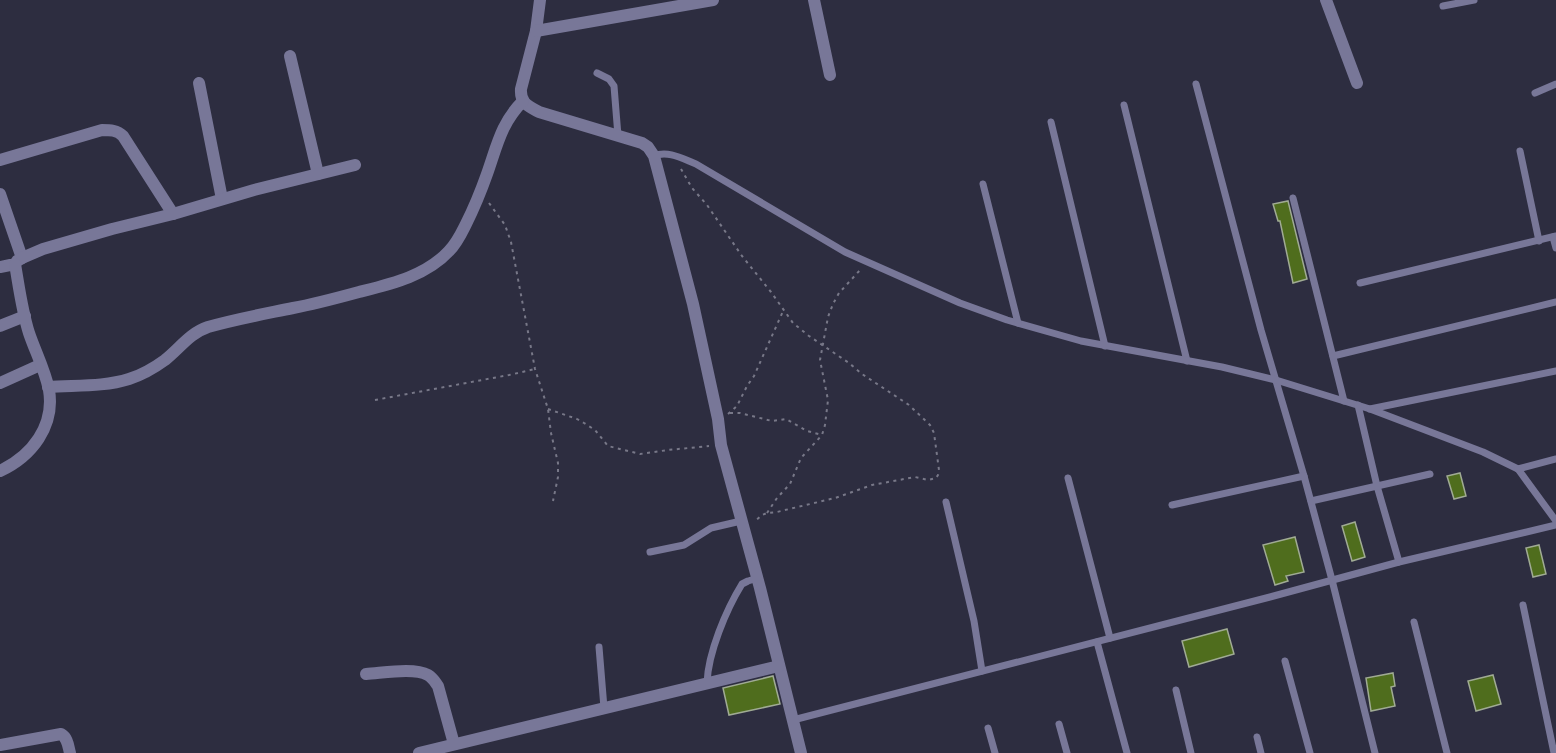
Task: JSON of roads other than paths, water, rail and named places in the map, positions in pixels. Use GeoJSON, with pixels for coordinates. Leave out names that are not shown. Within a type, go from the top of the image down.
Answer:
{"type":"FeatureCollection","features":[{"type":"Feature","properties":{"kind":"street"},"geometry":{"type":"LineString","coordinates":[[540,0],[537,31],[520,94],[526,106],[642,143],[654,156],[693,304],[718,419],[721,445],[758,578],[801,753]]}},
{"type":"Feature","properties":{"kind":"street"},"geometry":{"type":"LineString","coordinates":[[537,31],[713,0]]}},
{"type":"Feature","properties":{"kind":"street"},"geometry":{"type":"LineString","coordinates":[[814,0],[830,75]]}},
{"type":"Feature","properties":{"kind":"street"},"geometry":{"type":"LineString","coordinates":[[1326,0],[1357,83]]}},
{"type":"Feature","properties":{"kind":"street"},"geometry":{"type":"LineString","coordinates":[[290,56],[318,174]]}},
{"type":"Feature","properties":{"kind":"street"},"geometry":{"type":"LineString","coordinates":[[199,83],[222,199]]}},
{"type":"Feature","properties":{"kind":"street"},"geometry":{"type":"LineString","coordinates":[[48,387],[112,384],[151,370],[191,336],[205,328],[236,319],[347,296],[415,275],[447,253],[455,244],[470,216],[500,134],[513,112],[523,101]]}},
{"type":"Feature","properties":{"kind":"street"},"geometry":{"type":"LineString","coordinates":[[0,160],[102,130],[117,132],[123,136],[173,214]]}},
{"type":"Feature","properties":{"kind":"street"},"geometry":{"type":"LineString","coordinates":[[0,267],[64,243],[355,165]]}},
{"type":"Feature","properties":{"kind":"street"},"geometry":{"type":"LineString","coordinates":[[0,194],[3,215],[18,261],[28,330],[48,387],[50,401],[49,414],[40,439],[24,455],[0,471]]}},
{"type":"Feature","properties":{"kind":"street"},"geometry":{"type":"LineString","coordinates":[[0,326],[25,316]]}},
{"type":"Feature","properties":{"kind":"street"},"geometry":{"type":"LineString","coordinates":[[0,383],[40,365]]}},
{"type":"Feature","properties":{"kind":"street"},"geometry":{"type":"LineString","coordinates":[[419,753],[779,666]]}},
{"type":"Feature","properties":{"kind":"street"},"geometry":{"type":"LineString","coordinates":[[366,674],[411,671],[434,679],[454,744]]}},
{"type":"Feature","properties":{"kind":"street"},"geometry":{"type":"LineString","coordinates":[[0,745],[61,734],[67,741],[70,753]]}},
{"type":"Feature","properties":{"kind":"lane"},"geometry":{"type":"LineString","coordinates":[[1443,6],[1474,0]]}},
{"type":"Feature","properties":{"kind":"lane"},"geometry":{"type":"LineString","coordinates":[[597,73],[609,79],[614,86],[618,136]]}},
{"type":"Feature","properties":{"kind":"lane"},"geometry":{"type":"LineString","coordinates":[[1196,84],[1261,330],[1311,501],[1375,753]]}},
{"type":"Feature","properties":{"kind":"lane"},"geometry":{"type":"LineString","coordinates":[[1535,93],[1556,84]]}},
{"type":"Feature","properties":{"kind":"lane"},"geometry":{"type":"LineString","coordinates":[[1124,105],[1187,361]]}},
{"type":"Feature","properties":{"kind":"lane"},"geometry":{"type":"LineString","coordinates":[[1051,123],[1105,346]]}},
{"type":"Feature","properties":{"kind":"lane"},"geometry":{"type":"LineString","coordinates":[[1520,151],[1539,241]]}},
{"type":"Feature","properties":{"kind":"lane"},"geometry":{"type":"LineString","coordinates":[[654,156],[661,153],[696,164],[827,242],[960,303],[1081,341],[1222,367],[1276,380],[1370,409],[1484,452],[1518,469],[1556,521]]}},
{"type":"Feature","properties":{"kind":"lane"},"geometry":{"type":"LineString","coordinates":[[982,184],[1018,323]]}},
{"type":"Feature","properties":{"kind":"lane"},"geometry":{"type":"LineString","coordinates":[[1293,198],[1344,401]]}},
{"type":"Feature","properties":{"kind":"lane"},"geometry":{"type":"LineString","coordinates":[[1360,283],[1555,237],[1556,248]]}},
{"type":"Feature","properties":{"kind":"lane"},"geometry":{"type":"LineString","coordinates":[[1333,356],[1556,302]]}},
{"type":"Feature","properties":{"kind":"lane"},"geometry":{"type":"LineString","coordinates":[[1370,409],[1556,371]]}},
{"type":"Feature","properties":{"kind":"lane"},"geometry":{"type":"LineString","coordinates":[[1358,405],[1377,486],[1399,562]]}},
{"type":"Feature","properties":{"kind":"lane"},"geometry":{"type":"LineString","coordinates":[[1518,469],[1556,459]]}},
{"type":"Feature","properties":{"kind":"lane"},"geometry":{"type":"LineString","coordinates":[[1311,501],[1430,474]]}},
{"type":"Feature","properties":{"kind":"lane"},"geometry":{"type":"LineString","coordinates":[[1172,505],[1304,476]]}},
{"type":"Feature","properties":{"kind":"lane"},"geometry":{"type":"LineString","coordinates":[[1068,478],[1110,639]]}},
{"type":"Feature","properties":{"kind":"lane"},"geometry":{"type":"LineString","coordinates":[[946,502],[974,621],[982,671]]}},
{"type":"Feature","properties":{"kind":"lane"},"geometry":{"type":"LineString","coordinates":[[793,720],[1399,562],[1556,525]]}},
{"type":"Feature","properties":{"kind":"lane"},"geometry":{"type":"LineString","coordinates":[[650,552],[684,545],[711,528],[742,526]]}},
{"type":"Feature","properties":{"kind":"lane"},"geometry":{"type":"LineString","coordinates":[[707,683],[710,654],[742,584],[758,578]]}},
{"type":"Feature","properties":{"kind":"lane"},"geometry":{"type":"LineString","coordinates":[[1524,605],[1554,753]]}},
{"type":"Feature","properties":{"kind":"lane"},"geometry":{"type":"LineString","coordinates":[[1414,622],[1447,753]]}},
{"type":"Feature","properties":{"kind":"lane"},"geometry":{"type":"LineString","coordinates":[[1097,642],[1127,753]]}},
{"type":"Feature","properties":{"kind":"lane"},"geometry":{"type":"LineString","coordinates":[[599,647],[603,708]]}},
{"type":"Feature","properties":{"kind":"lane"},"geometry":{"type":"LineString","coordinates":[[1286,662],[1310,753]]}},
{"type":"Feature","properties":{"kind":"lane"},"geometry":{"type":"LineString","coordinates":[[1176,690],[1191,753]]}},
{"type":"Feature","properties":{"kind":"lane"},"geometry":{"type":"LineString","coordinates":[[1059,724],[1066,753]]}},
{"type":"Feature","properties":{"kind":"lane"},"geometry":{"type":"LineString","coordinates":[[988,728],[994,753]]}},
{"type":"Feature","properties":{"kind":"lane"},"geometry":{"type":"LineString","coordinates":[[1257,737],[1261,753]]}}]}
